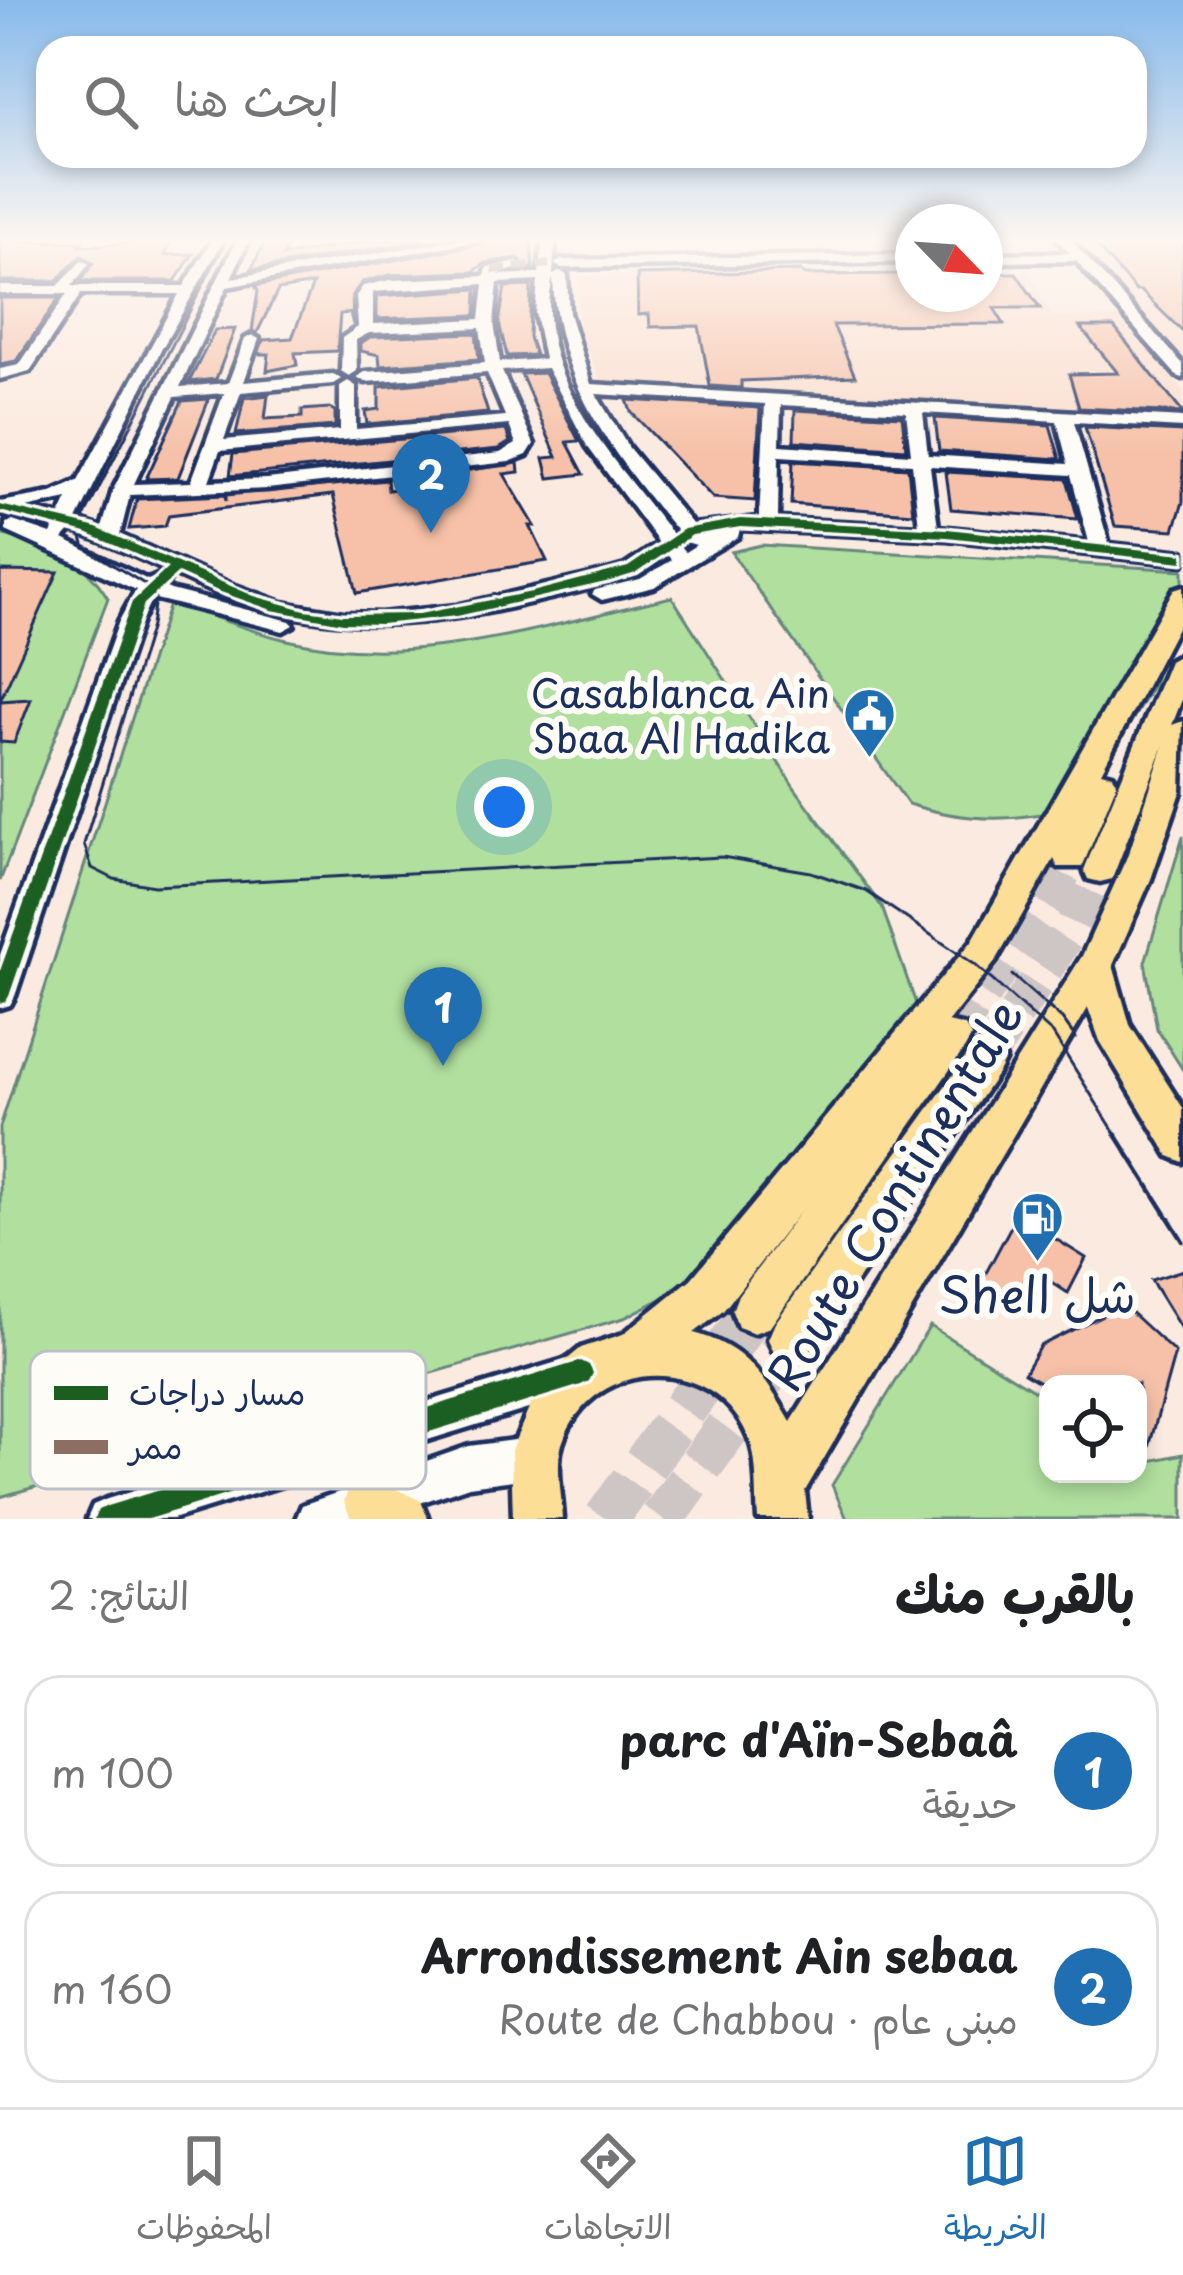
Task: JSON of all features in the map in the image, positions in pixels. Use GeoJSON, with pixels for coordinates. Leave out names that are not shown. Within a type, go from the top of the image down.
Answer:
{"type":"FeatureCollection","features":[{"type":"Feature","properties":{"kind":"main road"},"geometry":{"type":"LineString","coordinates":[[1070,859],[1183,598]]}},
{"type":"Feature","properties":{"kind":"main road","name":"Route Continentale"},"geometry":{"type":"LineString","coordinates":[[581,1373],[610,1355],[640,1347],[707,1295],[974,964],[1075,796],[1136,673],[1183,598]]}},
{"type":"Feature","properties":{"kind":"main road"},"geometry":{"type":"LineString","coordinates":[[1100,870],[1183,661]]}},
{"type":"Feature","properties":{"kind":"main road","name":"Route Continentale"},"geometry":{"type":"LineString","coordinates":[[783,1499],[1095,964],[1135,887],[1183,730]]}},
{"type":"Feature","properties":{"kind":"main road"},"geometry":{"type":"LineString","coordinates":[[1095,964],[1113,1030],[1183,1143]]}},
{"type":"Feature","properties":{"kind":"main road"},"geometry":{"type":"LineString","coordinates":[[754,1312],[969,1048],[791,1340]]}},
{"type":"Feature","properties":{"kind":"main road"},"geometry":{"type":"LineString","coordinates":[[640,1347],[696,1354],[734,1378],[764,1415],[778,1445],[783,1499]]}},
{"type":"Feature","properties":{"kind":"main road"},"geometry":{"type":"LineString","coordinates":[[538,1519],[532,1490],[545,1424],[581,1373]]}},
{"type":"Feature","properties":{"kind":"street"},"geometry":{"type":"LineString","coordinates":[[0,374],[25,368],[57,311]]}},
{"type":"Feature","properties":{"kind":"street"},"geometry":{"type":"LineString","coordinates":[[61,532],[177,311]]}},
{"type":"Feature","properties":{"kind":"street"},"geometry":{"type":"LineString","coordinates":[[109,538],[122,490],[210,311]]}},
{"type":"Feature","properties":{"kind":"street"},"geometry":{"type":"LineString","coordinates":[[365,311],[366,329]]}},
{"type":"Feature","properties":{"kind":"street"},"geometry":{"type":"LineString","coordinates":[[122,490],[196,489],[503,458],[525,447],[493,368],[488,311]]}},
{"type":"Feature","properties":{"kind":"street"},"geometry":{"type":"LineString","coordinates":[[544,311],[542,321],[553,363],[600,451],[685,546]]}},
{"type":"Feature","properties":{"kind":"street"},"geometry":{"type":"LineString","coordinates":[[559,311],[562,332],[586,389],[685,546]]}},
{"type":"Feature","properties":{"kind":"street"},"geometry":{"type":"LineString","coordinates":[[1127,311],[1183,373]]}},
{"type":"Feature","properties":{"kind":"street"},"geometry":{"type":"LineString","coordinates":[[348,436],[350,338],[366,329],[487,323]]}},
{"type":"Feature","properties":{"kind":"street"},"geometry":{"type":"LineString","coordinates":[[196,489],[252,339]]}},
{"type":"Feature","properties":{"kind":"street"},"geometry":{"type":"LineString","coordinates":[[172,393],[553,363]]}},
{"type":"Feature","properties":{"kind":"street"},"geometry":{"type":"LineString","coordinates":[[586,389],[1183,423]]}},
{"type":"Feature","properties":{"kind":"street"},"geometry":{"type":"LineString","coordinates":[[754,524],[771,450],[773,399]]}},
{"type":"Feature","properties":{"kind":"street"},"geometry":{"type":"LineString","coordinates":[[914,407],[928,533]]}},
{"type":"Feature","properties":{"kind":"street"},"geometry":{"type":"LineString","coordinates":[[1064,416],[1100,547]]}},
{"type":"Feature","properties":{"kind":"street"},"geometry":{"type":"LineString","coordinates":[[213,446],[514,420]]}},
{"type":"Feature","properties":{"kind":"street"},"geometry":{"type":"LineString","coordinates":[[771,450],[1078,470]]}},
{"type":"Feature","properties":{"kind":"street"},"geometry":{"type":"LineString","coordinates":[[0,507],[46,501],[88,482]]}},
{"type":"Feature","properties":{"kind":"street"},"geometry":{"type":"LineString","coordinates":[[662,505],[754,524],[928,533],[1175,557],[1183,540]]}},
{"type":"Feature","properties":{"kind":"street"},"geometry":{"type":"LineString","coordinates":[[0,507],[61,532],[149,589],[303,628],[404,633],[631,588],[685,546]]}},
{"type":"Feature","properties":{"kind":"street"},"geometry":{"type":"LineString","coordinates":[[0,523],[109,538],[176,569],[296,613],[405,620],[606,578],[754,524]]}},
{"type":"Feature","properties":{"kind":"street"},"geometry":{"type":"LineString","coordinates":[[0,996],[130,622],[149,589],[176,569]]}},
{"type":"Feature","properties":{"kind":"street"},"geometry":{"type":"LineString","coordinates":[[426,1421],[581,1373]]}},
{"type":"Feature","properties":{"kind":"street"},"geometry":{"type":"LineString","coordinates":[[426,1489],[469,1466],[536,1457]]}},
{"type":"Feature","properties":{"kind":"street"},"geometry":{"type":"LineString","coordinates":[[106,1519],[204,1489]]}},
{"type":"Feature","properties":{"kind":"street"},"geometry":{"type":"LineString","coordinates":[[316,1519],[386,1510],[426,1489]]}},
{"type":"Feature","properties":{"kind":"shaded area"},"geometry":{"type":"Polygon","coordinates":[[[579,311],[1049,311],[1052,316],[1119,318],[1183,390],[1183,417],[601,382],[579,329],[579,311]]]}},
{"type":"Feature","properties":{"kind":"shaded area"},"geometry":{"type":"Polygon","coordinates":[[[1138,311],[1183,311],[1183,360],[1138,311]]]}},
{"type":"Feature","properties":{"kind":"green space"},"geometry":{"type":"Polygon","coordinates":[[[0,534],[75,561],[108,598],[0,881],[0,534]]]}},
{"type":"Feature","properties":{"kind":"green space"},"geometry":{"type":"Polygon","coordinates":[[[761,545],[1183,570],[1183,584],[1153,685],[1082,806],[1037,815],[974,817],[908,804],[731,552],[761,545]]]}},
{"type":"Feature","properties":{"kind":"green space"},"geometry":{"type":"Polygon","coordinates":[[[672,597],[794,787],[882,907],[916,1004],[684,1287],[624,1318],[426,1375],[426,1351],[30,1351],[30,1488],[0,1497],[0,1127],[170,601],[283,639],[332,648],[430,648],[672,597]]]}},
{"type":"Feature","properties":{"kind":"green space"},"geometry":{"type":"Polygon","coordinates":[[[1183,836],[1183,1070],[1157,1029],[1145,962],[1183,836]]]}},
{"type":"Feature","properties":{"kind":"green space"},"geometry":{"type":"Polygon","coordinates":[[[930,1326],[1039,1393],[1039,1483],[1147,1483],[1147,1459],[1183,1454],[1183,1519],[847,1519],[832,1485],[930,1326]]]}},
{"type":"Feature","properties":{"kind":"building"},"geometry":{"type":"Polygon","coordinates":[[[0,311],[50,311],[16,361],[0,364],[0,311]]]}},
{"type":"Feature","properties":{"kind":"building"},"geometry":{"type":"Polygon","coordinates":[[[255,311],[268,311],[257,333],[252,331],[255,311]]]}},
{"type":"Feature","properties":{"kind":"building"},"geometry":{"type":"Polygon","coordinates":[[[303,311],[353,311],[353,325],[350,313],[340,314],[337,351],[295,353],[297,365],[267,371],[269,354],[258,354],[263,340],[292,338],[303,311]]]}},
{"type":"Feature","properties":{"kind":"building"},"geometry":{"type":"Polygon","coordinates":[[[377,311],[476,311],[476,315],[377,319],[377,311]]]}},
{"type":"Feature","properties":{"kind":"building"},"geometry":{"type":"Polygon","coordinates":[[[501,311],[530,311],[529,337],[535,355],[507,356],[501,311]]]}},
{"type":"Feature","properties":{"kind":"building"},"geometry":{"type":"Polygon","coordinates":[[[638,311],[996,312],[1004,324],[833,325],[855,376],[741,381],[741,388],[710,386],[699,326],[650,327],[649,314],[638,315],[638,311]]]}},
{"type":"Feature","properties":{"kind":"building"},"geometry":{"type":"Polygon","coordinates":[[[1161,311],[1183,311],[1183,332],[1161,311]]]}},
{"type":"Feature","properties":{"kind":"building"},"geometry":{"type":"Polygon","coordinates":[[[1080,327],[1114,327],[1183,413],[1079,408],[1069,374],[1118,373],[1080,327]]]}},
{"type":"Feature","properties":{"kind":"building"},"geometry":{"type":"Polygon","coordinates":[[[235,329],[216,379],[189,382],[215,330],[235,329]]]}},
{"type":"Feature","properties":{"kind":"building"},"geometry":{"type":"Polygon","coordinates":[[[476,333],[479,359],[380,366],[379,355],[361,351],[361,343],[370,337],[476,333]]]}},
{"type":"Feature","properties":{"kind":"building"},"geometry":{"type":"Polygon","coordinates":[[[544,373],[579,441],[567,442],[584,474],[549,478],[544,458],[557,457],[521,374],[544,373]]]}},
{"type":"Feature","properties":{"kind":"building"},"geometry":{"type":"Polygon","coordinates":[[[477,378],[488,413],[367,424],[365,411],[379,409],[379,387],[477,378]]]}},
{"type":"Feature","properties":{"kind":"building"},"geometry":{"type":"Polygon","coordinates":[[[268,395],[265,419],[302,417],[302,410],[329,408],[335,411],[335,426],[236,434],[244,398],[268,395]]]}},
{"type":"Feature","properties":{"kind":"building"},"geometry":{"type":"Polygon","coordinates":[[[209,399],[178,478],[146,479],[182,401],[209,399]]]}},
{"type":"Feature","properties":{"kind":"building"},"geometry":{"type":"Polygon","coordinates":[[[627,400],[760,408],[755,501],[713,498],[631,412],[627,400]]]}},
{"type":"Feature","properties":{"kind":"building"},"geometry":{"type":"Polygon","coordinates":[[[795,410],[902,416],[906,449],[794,441],[795,410]]]}},
{"type":"Feature","properties":{"kind":"building"},"geometry":{"type":"Polygon","coordinates":[[[935,418],[1050,425],[1060,459],[939,451],[935,418]]]}},
{"type":"Feature","properties":{"kind":"building"},"geometry":{"type":"Polygon","coordinates":[[[1085,427],[1183,432],[1183,502],[1174,530],[1115,526],[1085,427]]]}},
{"type":"Feature","properties":{"kind":"building"},"geometry":{"type":"Polygon","coordinates":[[[506,430],[510,442],[499,449],[230,476],[233,454],[506,430]]]}},
{"type":"Feature","properties":{"kind":"building"},"geometry":{"type":"Polygon","coordinates":[[[793,461],[908,468],[913,513],[791,504],[793,461]]]}},
{"type":"Feature","properties":{"kind":"building"},"geometry":{"type":"Polygon","coordinates":[[[518,463],[519,472],[504,474],[535,526],[530,526],[547,561],[357,593],[333,495],[169,515],[165,526],[129,529],[137,499],[225,495],[226,501],[226,495],[387,480],[388,490],[434,484],[436,475],[518,463]]]}},
{"type":"Feature","properties":{"kind":"building"},"geometry":{"type":"Polygon","coordinates":[[[946,472],[1067,479],[1078,519],[951,509],[946,472]]]}},
{"type":"Feature","properties":{"kind":"building"},"geometry":{"type":"Polygon","coordinates":[[[0,571],[58,572],[0,701],[0,571]]]}},
{"type":"Feature","properties":{"kind":"building"},"geometry":{"type":"Polygon","coordinates":[[[31,699],[14,743],[0,742],[0,701],[31,699]]]}},
{"type":"Feature","properties":{"kind":"building","name":"Shell شل"},"geometry":{"type":"Polygon","coordinates":[[[1017,1215],[1086,1258],[1068,1293],[1031,1269],[1012,1306],[980,1284],[1017,1215]]]}},
{"type":"Feature","properties":{"kind":"building","name":"Shell شل"},"geometry":{"type":"Polygon","coordinates":[[[1183,1270],[1183,1332],[1151,1280],[1183,1270]]]}},
{"type":"Feature","properties":{"kind":"building"},"geometry":{"type":"Polygon","coordinates":[[[1123,1305],[1175,1353],[1147,1454],[1147,1375],[1039,1375],[1039,1382],[1024,1373],[1040,1346],[1123,1305]]]}},
{"type":"Feature","properties":{"kind":"tunnel"},"geometry":{"type":"LineString","coordinates":[[952,1037],[1047,905],[1070,858]]}},
{"type":"Feature","properties":{"kind":"tunnel"},"geometry":{"type":"LineString","coordinates":[[986,1059],[1073,926],[1100,870]]}},
{"type":"Feature","properties":{"kind":"tunnel"},"geometry":{"type":"LineString","coordinates":[[606,1519],[754,1311]]}},
{"type":"Feature","properties":{"kind":"tunnel"},"geometry":{"type":"LineString","coordinates":[[662,1519],[791,1339]]}},
{"type":"Feature","properties":{"kind":"tram line"},"geometry":{"type":"LineString","coordinates":[[190,311],[79,527],[85,548],[156,591],[151,626],[84,844],[92,868],[114,879],[154,886],[722,857],[811,872],[866,891],[974,964],[1053,1034],[1117,1136]]}},
{"type":"Feature","properties":{"kind":"tram line"},"geometry":{"type":"LineString","coordinates":[[1012,975],[1062,1019],[1076,1038]]}},
{"type":"Feature","properties":{"kind":"tram line"},"geometry":{"type":"LineString","coordinates":[[1115,1133],[1183,1241]]}},
{"type":"Feature","properties":{"kind":"cycle path"},"geometry":{"type":"LineString","coordinates":[[0,508],[90,530],[249,599],[343,619],[419,617],[532,596],[632,570],[688,532],[740,523],[947,533],[1183,558]]}},
{"type":"Feature","properties":{"kind":"cycle path"},"geometry":{"type":"LineString","coordinates":[[0,996],[138,602],[175,569]]}},
{"type":"Feature","properties":{"kind":"cycle path"},"geometry":{"type":"LineString","coordinates":[[426,1421],[581,1373]]}},
{"type":"Feature","properties":{"kind":"cycle path"},"geometry":{"type":"LineString","coordinates":[[107,1519],[204,1489]]}},
{"type":"Feature","properties":{"kind":"place","name":"Arrondissement Ain sebaa"},"geometry":{"type":"Point","coordinates":[431,533]}},
{"type":"Feature","properties":{"kind":"place","name":"Casablanca Ain Sbaa Al Hadika"},"geometry":{"type":"Point","coordinates":[869,759]}},
{"type":"Feature","properties":{"kind":"place","name":"parc d'Aïn-Sebaâ"},"geometry":{"type":"Point","coordinates":[443,1066]}},
{"type":"Feature","properties":{"kind":"place","name":"Shell شل"},"geometry":{"type":"Point","coordinates":[1037,1263]}}]}
